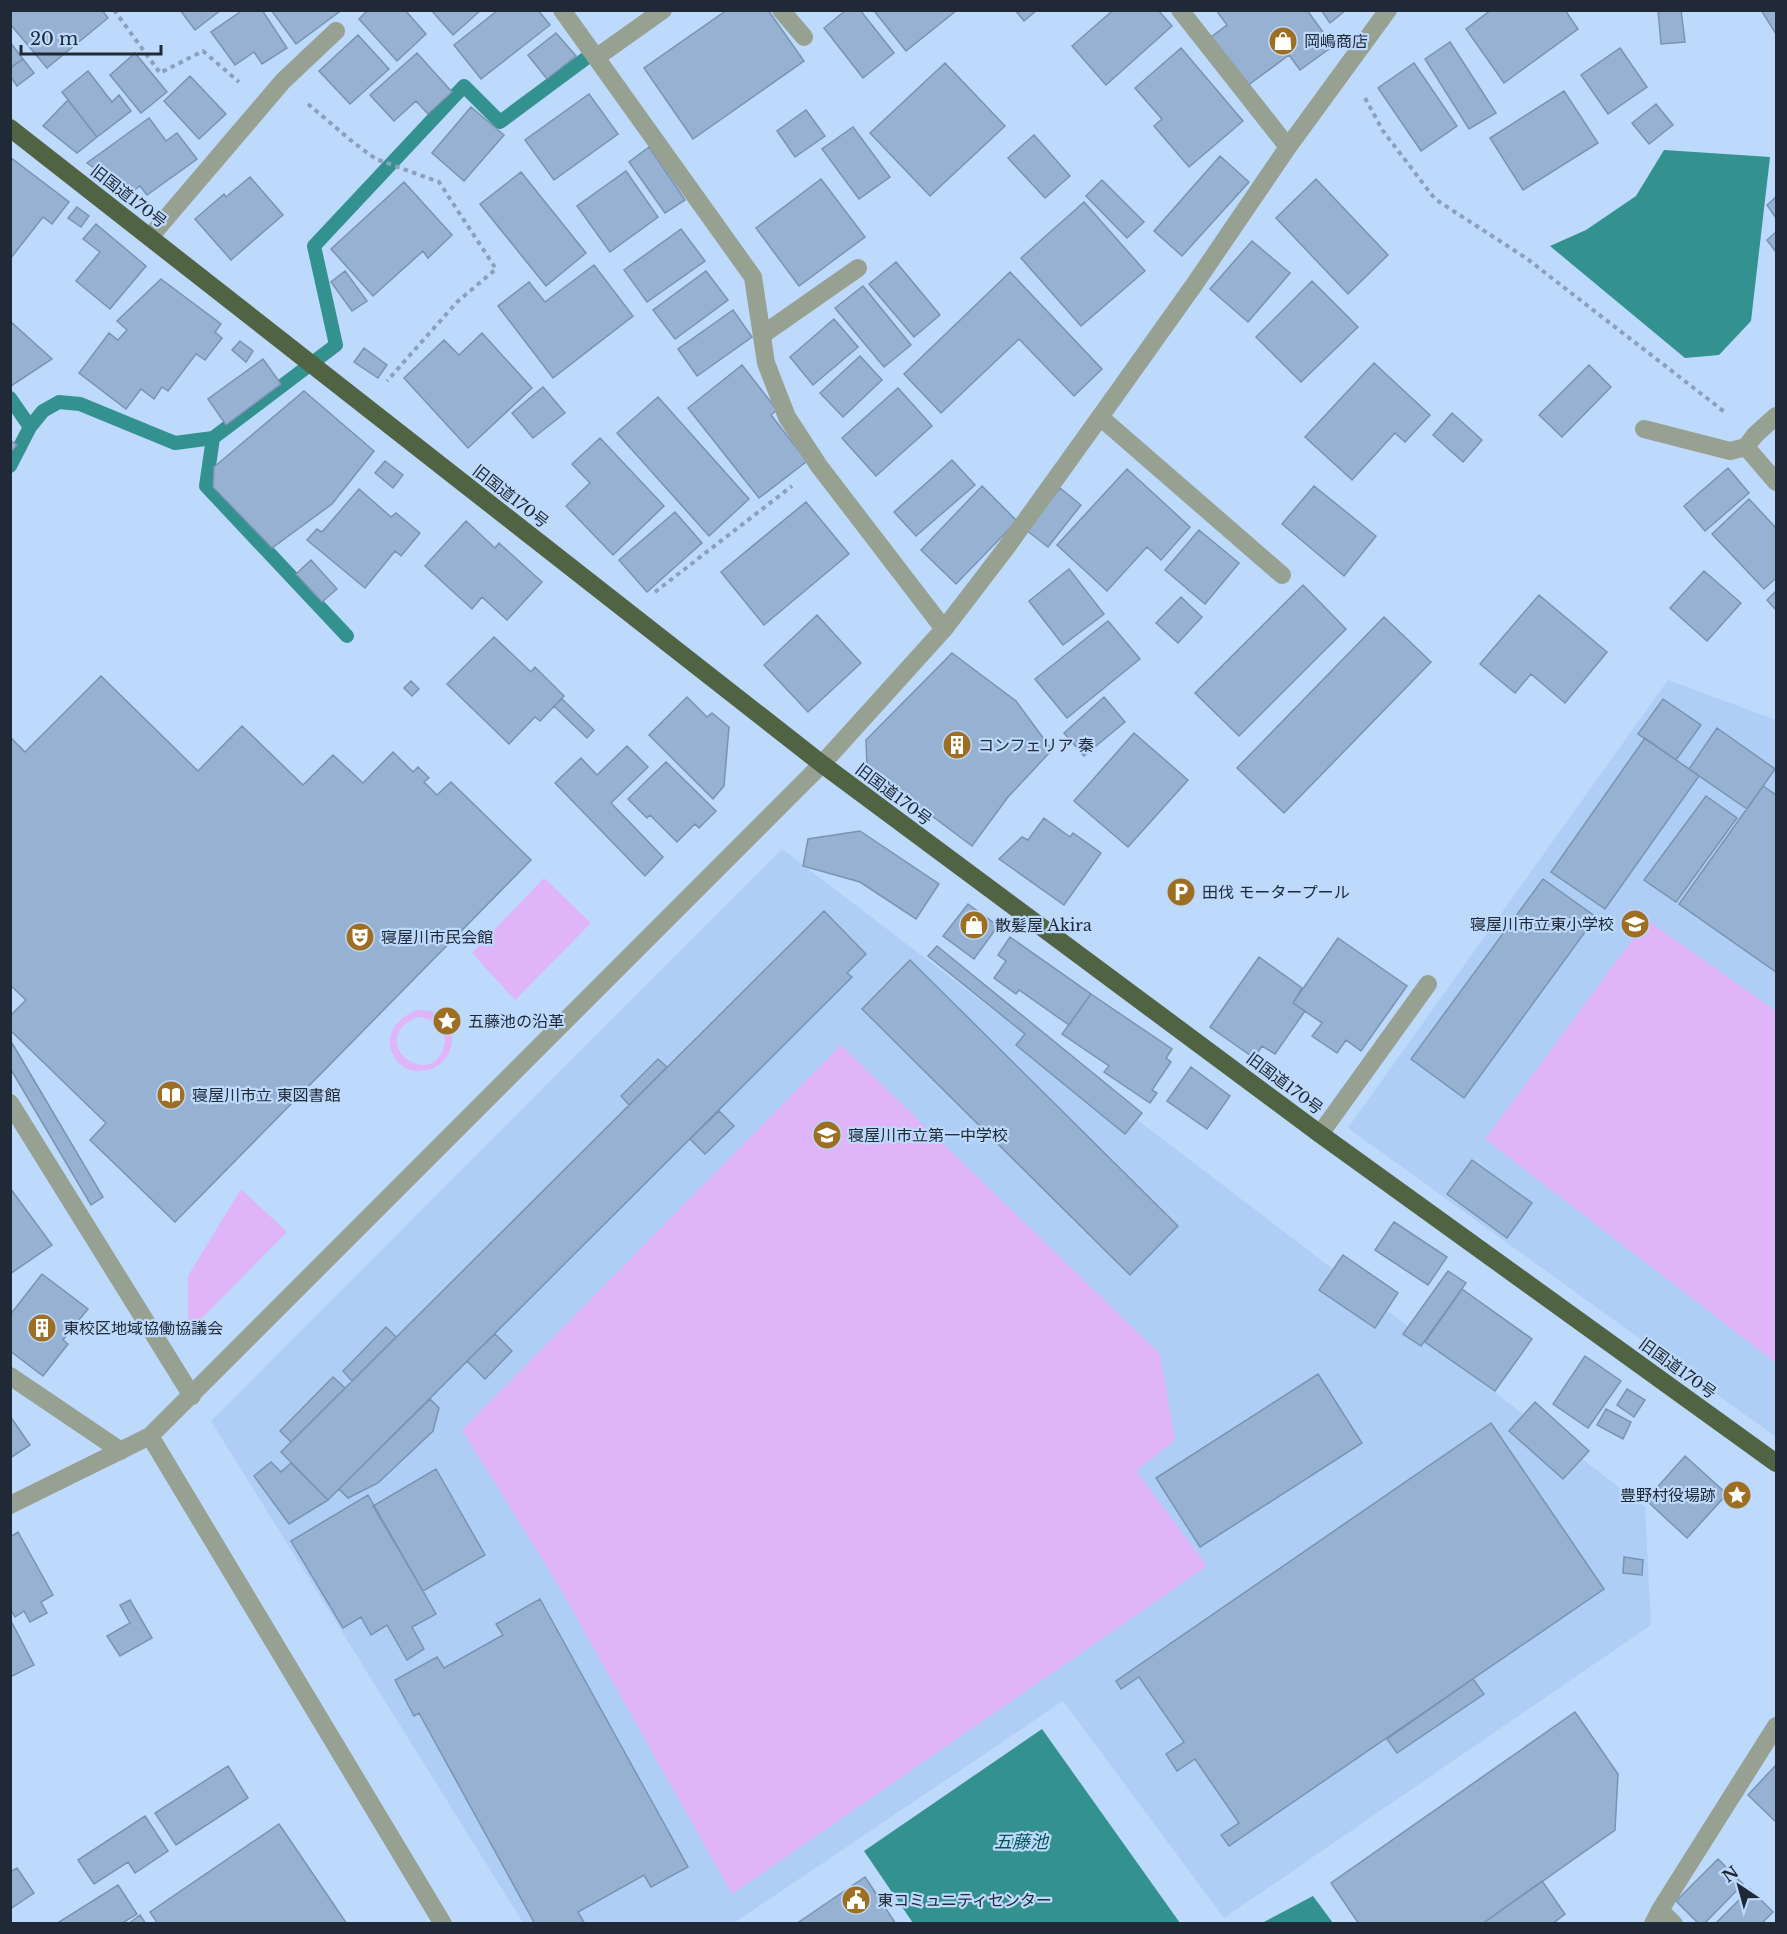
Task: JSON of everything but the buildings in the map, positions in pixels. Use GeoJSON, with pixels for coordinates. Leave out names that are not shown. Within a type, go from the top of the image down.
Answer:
{"type":"FeatureCollection","features":[{"type":"Feature","properties":{"kind":"highway","name":"旧国道170号"},"geometry":{"type":"LineString","coordinates":[[10,128],[822,764],[1320,1134],[1776,1463]]}},
{"type":"Feature","properties":{"kind":"street"},"geometry":{"type":"LineString","coordinates":[[562,10],[753,277],[766,363],[787,417],[819,466],[944,629]]}},
{"type":"Feature","properties":{"kind":"street"},"geometry":{"type":"LineString","coordinates":[[597,57],[663,10]]}},
{"type":"Feature","properties":{"kind":"street"},"geometry":{"type":"LineString","coordinates":[[781,10],[804,37]]}},
{"type":"Feature","properties":{"kind":"street"},"geometry":{"type":"LineString","coordinates":[[1180,10],[1288,147]]}},
{"type":"Feature","properties":{"kind":"street"},"geometry":{"type":"LineString","coordinates":[[10,1505],[150,1436],[822,764],[944,629],[1006,548],[1194,285],[1288,147],[1388,10]]}},
{"type":"Feature","properties":{"kind":"street"},"geometry":{"type":"LineString","coordinates":[[150,237],[283,81],[336,31]]}},
{"type":"Feature","properties":{"kind":"street"},"geometry":{"type":"LineString","coordinates":[[762,335],[858,268]]}},
{"type":"Feature","properties":{"kind":"street"},"geometry":{"type":"LineString","coordinates":[[1644,429],[1730,451],[1750,441],[1776,416]]}},
{"type":"Feature","properties":{"kind":"street"},"geometry":{"type":"LineString","coordinates":[[1100,417],[1282,575]]}},
{"type":"Feature","properties":{"kind":"street"},"geometry":{"type":"LineString","coordinates":[[1750,441],[1776,482]]}},
{"type":"Feature","properties":{"kind":"street"},"geometry":{"type":"LineString","coordinates":[[1320,1134],[1428,984]]}},
{"type":"Feature","properties":{"kind":"street"},"geometry":{"type":"LineString","coordinates":[[10,1103],[192,1396]]}},
{"type":"Feature","properties":{"kind":"street"},"geometry":{"type":"LineString","coordinates":[[10,1376],[121,1451]]}},
{"type":"Feature","properties":{"kind":"street"},"geometry":{"type":"LineString","coordinates":[[150,1436],[443,1923]]}},
{"type":"Feature","properties":{"kind":"street"},"geometry":{"type":"LineString","coordinates":[[1674,1923],[1656,1916],[1776,1726]]}},
{"type":"Feature","properties":{"kind":"path"},"geometry":{"type":"LineString","coordinates":[[114,10],[160,73],[203,51],[264,104]]}},
{"type":"Feature","properties":{"kind":"path"},"geometry":{"type":"LineString","coordinates":[[1348,65],[1383,131],[1435,199],[1526,258],[1750,441]]}},
{"type":"Feature","properties":{"kind":"path"},"geometry":{"type":"LineString","coordinates":[[283,81],[354,143],[376,159],[439,182],[496,269],[457,302],[365,406]]}},
{"type":"Feature","properties":{"kind":"path"},"geometry":{"type":"LineString","coordinates":[[628,613],[819,466]]}},
{"type":"Feature","properties":{"kind":"shaded area","name":"寝屋川市立東小学校"},"geometry":{"type":"Polygon","coordinates":[[[1668,680],[1776,720],[1776,1437],[1348,1128],[1668,680]]]}},
{"type":"Feature","properties":{"kind":"shaded area","name":"寝屋川市立第一中学校"},"geometry":{"type":"Polygon","coordinates":[[[782,849],[1645,1507],[1651,1625],[1224,1918],[1063,1701],[734,1923],[523,1923],[211,1421],[782,849]]]}},
{"type":"Feature","properties":{"kind":"shaded area"},"geometry":{"type":"Polygon","coordinates":[[[544,878],[591,923],[515,1000],[472,953],[544,878]]]}},
{"type":"Feature","properties":{"kind":"shaded area"},"geometry":{"type":"Polygon","coordinates":[[[1647,920],[1776,1011],[1776,1363],[1485,1139],[1647,920]]]}},
{"type":"Feature","properties":{"kind":"shaded area"},"geometry":{"type":"Polygon","coordinates":[[[416,1010],[430,1011],[441,1017],[448,1025],[452,1035],[451,1046],[447,1056],[440,1064],[430,1069],[417,1071],[403,1067],[397,1061],[392,1053],[390,1038],[396,1025],[416,1010]],[[417,1017],[402,1027],[397,1038],[399,1049],[406,1058],[416,1064],[427,1065],[437,1059],[445,1040],[442,1029],[438,1025],[417,1017]]]}},
{"type":"Feature","properties":{"kind":"shaded area"},"geometry":{"type":"Polygon","coordinates":[[[841,1045],[1160,1354],[1175,1440],[1136,1471],[1207,1566],[732,1894],[557,1583],[462,1430],[841,1045]]]}},
{"type":"Feature","properties":{"kind":"shaded area"},"geometry":{"type":"Polygon","coordinates":[[[241,1189],[287,1232],[188,1332],[188,1276],[241,1189]]]}},
{"type":"Feature","properties":{"kind":"water"},"geometry":{"type":"Polygon","coordinates":[[[1664,150],[1770,157],[1751,321],[1719,355],[1685,358],[1550,246],[1586,230],[1636,196],[1664,150]]]}},
{"type":"Feature","properties":{"kind":"water","name":"五藤池"},"geometry":{"type":"Polygon","coordinates":[[[1042,1729],[1180,1923],[913,1923],[864,1851],[1042,1729]]]}},
{"type":"Feature","properties":{"kind":"water"},"geometry":{"type":"Polygon","coordinates":[[[1313,1896],[1333,1923],[1262,1923],[1313,1896]]]}},
{"type":"Feature","properties":{"kind":"waterway"},"geometry":{"type":"LineString","coordinates":[[10,466],[30,427],[43,411],[59,402],[80,404],[175,443],[213,438],[336,345],[314,246],[464,86],[500,122],[585,59]]}},
{"type":"Feature","properties":{"kind":"waterway"},"geometry":{"type":"LineString","coordinates":[[10,398],[30,427]]}},
{"type":"Feature","properties":{"kind":"waterway"},"geometry":{"type":"LineString","coordinates":[[213,438],[206,486],[347,636]]}},
{"type":"Feature","properties":{"kind":"place","name":"岡嶋商店"},"geometry":{"type":"Point","coordinates":[1283,41]}},
{"type":"Feature","properties":{"kind":"place","name":"コンフェリア 秦"},"geometry":{"type":"Point","coordinates":[957,745]}},
{"type":"Feature","properties":{"kind":"place","name":"田伐 モータープール"},"geometry":{"type":"Point","coordinates":[1181,892]}},
{"type":"Feature","properties":{"kind":"place","name":"寝屋川市立東小学校"},"geometry":{"type":"Point","coordinates":[1635,924]}},
{"type":"Feature","properties":{"kind":"place","name":"散髪屋 Akira"},"geometry":{"type":"Point","coordinates":[974,925]}},
{"type":"Feature","properties":{"kind":"place","name":"寝屋川市民会館"},"geometry":{"type":"Point","coordinates":[360,937]}},
{"type":"Feature","properties":{"kind":"place","name":"五藤池の沿革"},"geometry":{"type":"Point","coordinates":[447,1021]}},
{"type":"Feature","properties":{"kind":"place","name":"寝屋川市立 東図書館"},"geometry":{"type":"Point","coordinates":[171,1095]}},
{"type":"Feature","properties":{"kind":"place","name":"寝屋川市立第一中学校"},"geometry":{"type":"Point","coordinates":[827,1135]}},
{"type":"Feature","properties":{"kind":"place","name":"東校区地域協働協議会"},"geometry":{"type":"Point","coordinates":[42,1328]}},
{"type":"Feature","properties":{"kind":"place","name":"豊野村役場跡"},"geometry":{"type":"Point","coordinates":[1737,1495]}},
{"type":"Feature","properties":{"kind":"place","name":"東コミュニティセンター"},"geometry":{"type":"Point","coordinates":[856,1900]}}]}
